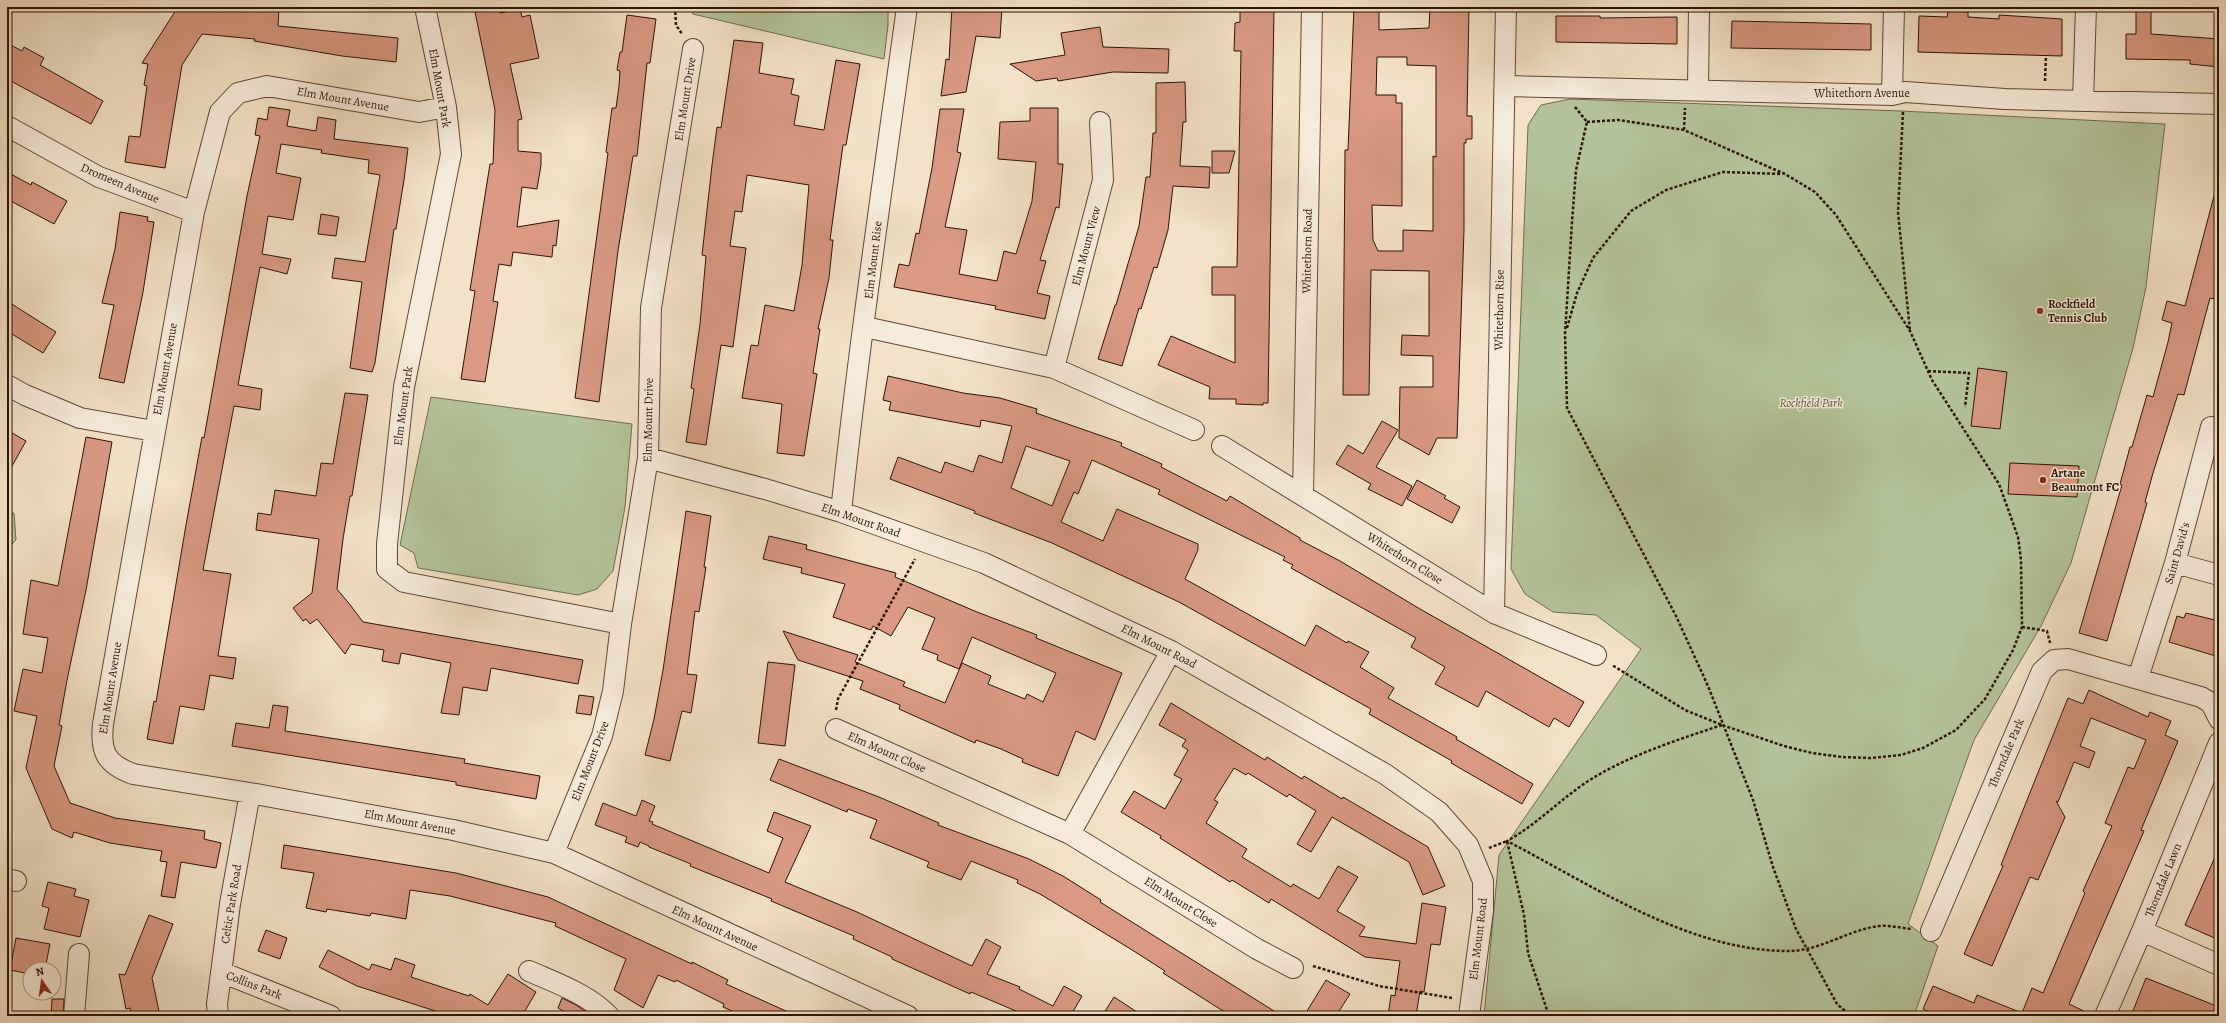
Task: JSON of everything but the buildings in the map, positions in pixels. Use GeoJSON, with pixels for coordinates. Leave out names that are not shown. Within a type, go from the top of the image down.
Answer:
{"type":"FeatureCollection","features":[{"type":"Feature","properties":{"kind":"street","name":"Elm Mount Park"},"geometry":{"type":"LineString","coordinates":[[426,7],[446,108],[451,154],[404,387],[387,544],[387,569],[404,582],[621,624]]}},
{"type":"Feature","properties":{"kind":"street","name":"Elm Mount Rise"},"geometry":{"type":"LineString","coordinates":[[841,512],[853,397],[865,327],[907,7]]}},
{"type":"Feature","properties":{"kind":"street","name":"Whitethorn Road"},"geometry":{"type":"LineString","coordinates":[[1303,495],[1312,7]]}},
{"type":"Feature","properties":{"kind":"street","name":"Whitethorn Rise"},"geometry":{"type":"LineString","coordinates":[[1494,613],[1499,303],[1506,86],[1506,7]]}},
{"type":"Feature","properties":{"kind":"street"},"geometry":{"type":"LineString","coordinates":[[1698,89],[1699,7]]}},
{"type":"Feature","properties":{"kind":"street"},"geometry":{"type":"LineString","coordinates":[[1894,7],[1899,93]]}},
{"type":"Feature","properties":{"kind":"street"},"geometry":{"type":"LineString","coordinates":[[2084,101],[2086,7]]}},
{"type":"Feature","properties":{"kind":"street","name":"Elm Mount Drive"},"geometry":{"type":"LineString","coordinates":[[554,853],[602,736],[613,691],[621,624],[648,458],[651,308],[693,49]]}},
{"type":"Feature","properties":{"kind":"street","name":"Elm Mount Avenue"},"geometry":{"type":"LineString","coordinates":[[446,108],[419,112],[267,86],[238,93],[220,112],[194,212],[154,431],[103,724],[101,743],[105,754],[112,763],[122,770],[133,774],[250,793],[453,830],[554,853],[908,1016]]}},
{"type":"Feature","properties":{"kind":"street","name":"Whitethorn Avenue"},"geometry":{"type":"LineString","coordinates":[[1506,86],[1899,93],[2084,101],[2219,104]]}},
{"type":"Feature","properties":{"kind":"street","name":"Elm Mount View"},"geometry":{"type":"LineString","coordinates":[[1054,368],[1103,180],[1100,122]]}},
{"type":"Feature","properties":{"kind":"street","name":"Dromeen Avenue"},"geometry":{"type":"LineString","coordinates":[[7,126],[99,177],[194,212]]}},
{"type":"Feature","properties":{"kind":"street"},"geometry":{"type":"LineString","coordinates":[[865,327],[1054,368],[1194,430]]}},
{"type":"Feature","properties":{"kind":"street"},"geometry":{"type":"LineString","coordinates":[[7,385],[25,395],[80,418],[154,431]]}},
{"type":"Feature","properties":{"kind":"street","name":"Saint David's"},"geometry":{"type":"LineString","coordinates":[[2138,678],[2175,563],[2211,427]]}},
{"type":"Feature","properties":{"kind":"street","name":"Whitethorn Close"},"geometry":{"type":"LineString","coordinates":[[1222,446],[1494,613],[1596,655]]}},
{"type":"Feature","properties":{"kind":"street","name":"Elm Mount Road"},"geometry":{"type":"LineString","coordinates":[[648,458],[765,489],[841,512],[984,563],[1172,651],[1385,774],[1439,812],[1468,845],[1483,881],[1483,911],[1469,1009]]}},
{"type":"Feature","properties":{"kind":"street"},"geometry":{"type":"LineString","coordinates":[[2175,563],[2219,575]]}},
{"type":"Feature","properties":{"kind":"street"},"geometry":{"type":"LineString","coordinates":[[1070,834],[1172,651]]}},
{"type":"Feature","properties":{"kind":"street"},"geometry":{"type":"LineString","coordinates":[[2054,660],[2068,659],[2201,697],[2211,703],[2219,718]]}},
{"type":"Feature","properties":{"kind":"street","name":"Thorndale Park"},"geometry":{"type":"LineString","coordinates":[[1931,931],[2042,671],[2054,660]]}},
{"type":"Feature","properties":{"kind":"street","name":"Elm Mount Close"},"geometry":{"type":"LineString","coordinates":[[836,729],[1070,834],[1257,949],[1293,968]]}},
{"type":"Feature","properties":{"kind":"street","name":"Thorndale Lawn"},"geometry":{"type":"LineString","coordinates":[[2105,1016],[2142,931],[2219,743]]}},
{"type":"Feature","properties":{"kind":"street","name":"Celtic Park Road"},"geometry":{"type":"LineString","coordinates":[[218,1016],[221,972],[230,904],[250,793]]}},
{"type":"Feature","properties":{"kind":"street"},"geometry":{"type":"LineString","coordinates":[[2142,931],[2219,965]]}},
{"type":"Feature","properties":{"kind":"street"},"geometry":{"type":"LineString","coordinates":[[74,1016],[79,954]]}},
{"type":"Feature","properties":{"kind":"street"},"geometry":{"type":"LineString","coordinates":[[529,971],[564,986],[601,1008],[609,1016]]}},
{"type":"Feature","properties":{"kind":"street","name":"Collins Park"},"geometry":{"type":"LineString","coordinates":[[221,972],[331,1016]]}},
{"type":"Feature","properties":{"kind":"path"},"geometry":{"type":"LineString","coordinates":[[675,7],[676,25],[693,49]]}},
{"type":"Feature","properties":{"kind":"path"},"geometry":{"type":"LineString","coordinates":[[2045,82],[2046,55]]}},
{"type":"Feature","properties":{"kind":"path"},"geometry":{"type":"LineString","coordinates":[[1571,86],[1570,99],[1587,122],[1576,170],[1565,334],[1567,408],[1676,616],[1708,686],[1722,725],[1753,800],[1773,867],[1796,929],[1806,950],[1837,1004],[1851,1016]]}},
{"type":"Feature","properties":{"kind":"path"},"geometry":{"type":"LineString","coordinates":[[1899,93],[1898,212],[1910,331]]}},
{"type":"Feature","properties":{"kind":"path"},"geometry":{"type":"LineString","coordinates":[[1587,122],[1618,120],[1684,130],[1785,174],[1815,192],[1836,215],[1910,331],[1928,371],[1965,434],[1999,484],[2018,537],[2022,583],[2022,627],[2002,668],[1976,709],[1956,730],[1923,748],[1894,756],[1872,758],[1842,757],[1812,753],[1784,746],[1722,725],[1669,701],[1596,655]]}},
{"type":"Feature","properties":{"kind":"path"},"geometry":{"type":"LineString","coordinates":[[1565,334],[1577,293],[1594,258],[1631,211],[1666,190],[1723,172],[1785,174]]}},
{"type":"Feature","properties":{"kind":"path"},"geometry":{"type":"LineString","coordinates":[[1928,371],[1969,373],[1965,407]]}},
{"type":"Feature","properties":{"kind":"path"},"geometry":{"type":"LineString","coordinates":[[836,729],[835,714],[838,699],[925,541]]}},
{"type":"Feature","properties":{"kind":"path"},"geometry":{"type":"LineString","coordinates":[[2022,627],[2047,631],[2054,660]]}},
{"type":"Feature","properties":{"kind":"path"},"geometry":{"type":"LineString","coordinates":[[1472,854],[1507,841],[1534,824],[1591,779],[1616,765],[1656,747],[1722,725]]}},
{"type":"Feature","properties":{"kind":"path"},"geometry":{"type":"LineString","coordinates":[[1507,841],[1610,898],[1694,934],[1729,944],[1787,952],[1806,950],[1879,926],[1931,931]]}},
{"type":"Feature","properties":{"kind":"path"},"geometry":{"type":"LineString","coordinates":[[1507,841],[1524,915],[1528,953],[1549,1016]]}},
{"type":"Feature","properties":{"kind":"path"},"geometry":{"type":"LineString","coordinates":[[1293,968],[1306,964],[1379,986],[1469,1009]]}},
{"type":"Feature","properties":{"kind":"green space"},"geometry":{"type":"Polygon","coordinates":[[[689,7],[888,7],[888,25],[884,59],[693,14],[689,7]]]}},
{"type":"Feature","properties":{"kind":"green space","name":"Rockfield Park"},"geometry":{"type":"Polygon","coordinates":[[[1570,99],[1901,111],[2165,124],[2146,287],[2133,348],[2071,563],[2041,626],[1974,740],[1908,924],[1938,946],[1914,1016],[1484,1016],[1499,855],[1641,649],[1596,615],[1553,612],[1525,594],[1511,569],[1528,125],[1541,105],[1570,99]]]}},
{"type":"Feature","properties":{"kind":"green space"},"geometry":{"type":"Polygon","coordinates":[[[431,397],[632,424],[625,507],[613,571],[597,589],[578,595],[418,568],[414,553],[400,545],[431,397]]]}},
{"type":"Feature","properties":{"kind":"green space"},"geometry":{"type":"Polygon","coordinates":[[[7,513],[14,513],[16,540],[7,549],[7,513]]]}},
{"type":"Feature","properties":{"kind":"place","name":"Rockfield Tennis Club"},"geometry":{"type":"Point","coordinates":[2040,311]}},
{"type":"Feature","properties":{"kind":"place","name":"Artane Beaumont FC"},"geometry":{"type":"Point","coordinates":[2043,480]}}]}
